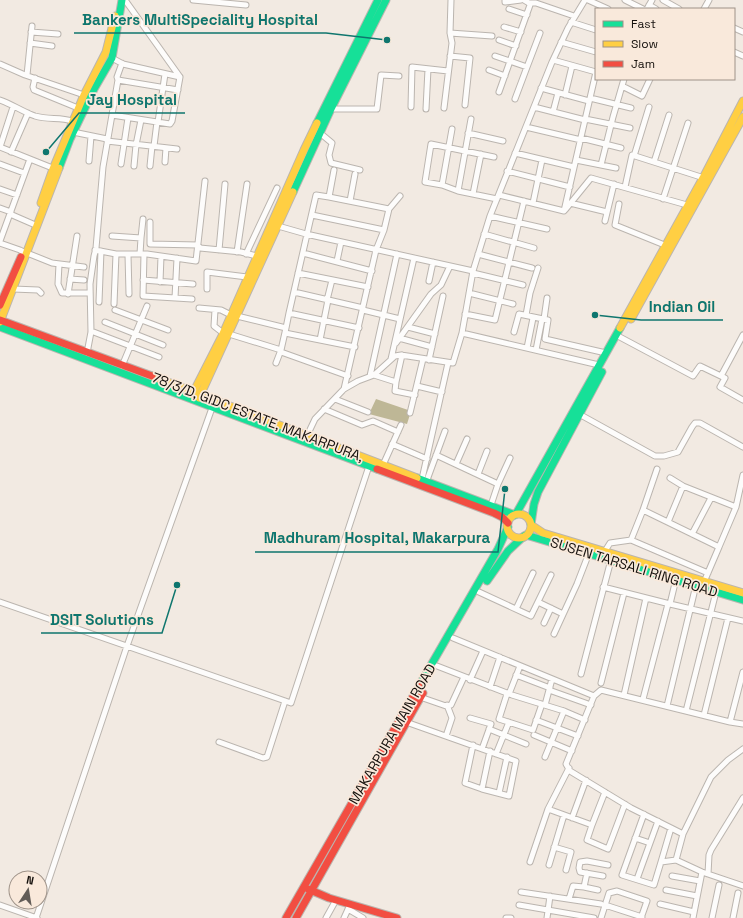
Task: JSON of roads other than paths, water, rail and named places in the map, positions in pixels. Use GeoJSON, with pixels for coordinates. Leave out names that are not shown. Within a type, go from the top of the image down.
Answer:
{"type":"FeatureCollection","features":[{"type":"Feature","properties":{"kind":"main road"},"geometry":{"type":"LineString","coordinates":[[0,321],[56,170],[72,121],[106,52],[118,0]]}},
{"type":"Feature","properties":{"kind":"main road"},"geometry":{"type":"LineString","coordinates":[[0,305],[26,253],[33,224],[56,170],[94,89],[112,58],[124,0]]}},
{"type":"Feature","properties":{"kind":"main road"},"geometry":{"type":"LineString","coordinates":[[199,399],[304,150],[378,0]]}},
{"type":"Feature","properties":{"kind":"main road"},"geometry":{"type":"LineString","coordinates":[[234,316],[247,277],[278,226],[331,109],[386,0]]}},
{"type":"Feature","properties":{"kind":"main road"},"geometry":{"type":"LineString","coordinates":[[668,247],[687,206],[706,179],[743,101]]}},
{"type":"Feature","properties":{"kind":"main road"},"geometry":{"type":"LineString","coordinates":[[501,552],[530,531],[534,504],[538,492],[618,336],[706,179],[743,117]]}},
{"type":"Feature","properties":{"kind":"main road","name":"78/3/D, GIDC ESTATE, MAKARPURA,"},"geometry":{"type":"LineString","coordinates":[[0,321],[194,392],[199,399],[212,408],[382,465],[515,515]]}},
{"type":"Feature","properties":{"kind":"main road","name":"78/3/D, GIDC ESTATE, MAKARPURA,"},"geometry":{"type":"LineString","coordinates":[[0,327],[190,399],[199,399],[306,439],[369,466],[494,513],[502,517],[508,525]]}},
{"type":"Feature","properties":{"kind":"main road"},"geometry":{"type":"LineString","coordinates":[[190,399],[226,334]]}},
{"type":"Feature","properties":{"kind":"main road"},"geometry":{"type":"LineString","coordinates":[[501,552],[511,517],[515,515],[599,365],[618,336]]}},
{"type":"Feature","properties":{"kind":"main road"},"geometry":{"type":"LineString","coordinates":[[515,515],[525,515],[530,520],[531,525]]}},
{"type":"Feature","properties":{"kind":"main road"},"geometry":{"type":"LineString","coordinates":[[508,525],[511,534],[514,536],[525,536]]}},
{"type":"Feature","properties":{"kind":"main road","name":"SUSEN TARSALI RING ROAD"},"geometry":{"type":"LineString","coordinates":[[531,525],[539,532],[702,582],[743,593]]}},
{"type":"Feature","properties":{"kind":"main road","name":"SUSEN TARSALI RING ROAD"},"geometry":{"type":"LineString","coordinates":[[525,536],[676,579],[702,582],[716,592],[743,600]]}},
{"type":"Feature","properties":{"kind":"main road","name":"MAKARPURA MAIN ROAD"},"geometry":{"type":"LineString","coordinates":[[296,918],[501,552]]}},
{"type":"Feature","properties":{"kind":"main road","name":"MAKARPURA MAIN ROAD"},"geometry":{"type":"LineString","coordinates":[[286,918],[501,552]]}},
{"type":"Feature","properties":{"kind":"main road"},"geometry":{"type":"LineString","coordinates":[[304,888],[336,900],[349,907],[378,915],[397,918]]}},
{"type":"Feature","properties":{"kind":"street"},"geometry":{"type":"LineString","coordinates":[[112,116],[170,124],[172,123],[180,77],[124,0]]}},
{"type":"Feature","properties":{"kind":"street"},"geometry":{"type":"LineString","coordinates":[[193,0],[228,2],[246,5]]}},
{"type":"Feature","properties":{"kind":"street"},"geometry":{"type":"LineString","coordinates":[[444,108],[452,43],[450,33],[452,0]]}},
{"type":"Feature","properties":{"kind":"street"},"geometry":{"type":"LineString","coordinates":[[499,0],[521,0]]}},
{"type":"Feature","properties":{"kind":"street"},"geometry":{"type":"LineString","coordinates":[[306,439],[315,419],[344,389],[358,381],[372,376],[398,355],[452,363],[462,333],[473,272],[490,216],[553,60],[573,19],[585,0]]}},
{"type":"Feature","properties":{"kind":"street"},"geometry":{"type":"LineString","coordinates":[[588,0],[606,8]]}},
{"type":"Feature","properties":{"kind":"street"},"geometry":{"type":"LineString","coordinates":[[625,0],[641,8]]}},
{"type":"Feature","properties":{"kind":"street"},"geometry":{"type":"LineString","coordinates":[[648,7],[652,0]]}},
{"type":"Feature","properties":{"kind":"street"},"geometry":{"type":"LineString","coordinates":[[663,0],[677,8]]}},
{"type":"Feature","properties":{"kind":"street"},"geometry":{"type":"LineString","coordinates":[[527,1],[536,3],[595,30]]}},
{"type":"Feature","properties":{"kind":"street"},"geometry":{"type":"LineString","coordinates":[[499,92],[527,15],[530,5],[527,1]]}},
{"type":"Feature","properties":{"kind":"street"},"geometry":{"type":"LineString","coordinates":[[509,9],[527,15]]}},
{"type":"Feature","properties":{"kind":"street"},"geometry":{"type":"LineString","coordinates":[[504,27],[521,32]]}},
{"type":"Feature","properties":{"kind":"street"},"geometry":{"type":"LineString","coordinates":[[27,76],[32,29],[58,34]]}},
{"type":"Feature","properties":{"kind":"street"},"geometry":{"type":"LineString","coordinates":[[450,33],[492,36]]}},
{"type":"Feature","properties":{"kind":"street"},"geometry":{"type":"LineString","coordinates":[[515,99],[540,33]]}},
{"type":"Feature","properties":{"kind":"street"},"geometry":{"type":"LineString","coordinates":[[498,40],[516,46]]}},
{"type":"Feature","properties":{"kind":"street"},"geometry":{"type":"LineString","coordinates":[[561,42],[595,52]]}},
{"type":"Feature","properties":{"kind":"street"},"geometry":{"type":"LineString","coordinates":[[30,43],[52,46]]}},
{"type":"Feature","properties":{"kind":"street"},"geometry":{"type":"LineString","coordinates":[[450,56],[470,58],[465,105]]}},
{"type":"Feature","properties":{"kind":"street"},"geometry":{"type":"LineString","coordinates":[[495,56],[527,67]]}},
{"type":"Feature","properties":{"kind":"street"},"geometry":{"type":"LineString","coordinates":[[112,58],[122,63],[180,77]]}},
{"type":"Feature","properties":{"kind":"street"},"geometry":{"type":"LineString","coordinates":[[553,60],[595,72]]}},
{"type":"Feature","properties":{"kind":"street"},"geometry":{"type":"LineString","coordinates":[[99,302],[98,251],[107,140],[118,80],[117,77],[122,63]]}},
{"type":"Feature","properties":{"kind":"street"},"geometry":{"type":"LineString","coordinates":[[0,64],[27,76],[84,95]]}},
{"type":"Feature","properties":{"kind":"street"},"geometry":{"type":"LineString","coordinates":[[565,95],[572,66]]}},
{"type":"Feature","properties":{"kind":"street"},"geometry":{"type":"LineString","coordinates":[[411,107],[412,67],[448,70]]}},
{"type":"Feature","properties":{"kind":"street"},"geometry":{"type":"LineString","coordinates":[[426,108],[428,68]]}},
{"type":"Feature","properties":{"kind":"street"},"geometry":{"type":"LineString","coordinates":[[489,70],[505,76]]}},
{"type":"Feature","properties":{"kind":"street"},"geometry":{"type":"LineString","coordinates":[[150,166],[165,74]]}},
{"type":"Feature","properties":{"kind":"street"},"geometry":{"type":"LineString","coordinates":[[331,109],[377,109],[381,75],[399,76]]}},
{"type":"Feature","properties":{"kind":"street"},"geometry":{"type":"LineString","coordinates":[[564,210],[595,77]]}},
{"type":"Feature","properties":{"kind":"street"},"geometry":{"type":"LineString","coordinates":[[36,78],[33,87],[34,90],[78,108]]}},
{"type":"Feature","properties":{"kind":"street"},"geometry":{"type":"LineString","coordinates":[[118,80],[178,90]]}},
{"type":"Feature","properties":{"kind":"street"},"geometry":{"type":"LineString","coordinates":[[601,165],[616,104],[624,80]]}},
{"type":"Feature","properties":{"kind":"street"},"geometry":{"type":"LineString","coordinates":[[622,86],[642,96],[650,80]]}},
{"type":"Feature","properties":{"kind":"street"},"geometry":{"type":"LineString","coordinates":[[541,88],[565,95],[631,108]]}},
{"type":"Feature","properties":{"kind":"street"},"geometry":{"type":"LineString","coordinates":[[553,112],[558,93]]}},
{"type":"Feature","properties":{"kind":"street"},"geometry":{"type":"LineString","coordinates":[[0,100],[8,102],[13,107],[49,120],[56,118],[72,121]]}},
{"type":"Feature","properties":{"kind":"street"},"geometry":{"type":"LineString","coordinates":[[13,107],[0,147],[56,170]]}},
{"type":"Feature","properties":{"kind":"street"},"geometry":{"type":"LineString","coordinates":[[534,107],[585,120],[630,128]]}},
{"type":"Feature","properties":{"kind":"street"},"geometry":{"type":"LineString","coordinates":[[625,187],[632,155],[634,156],[649,107]]}},
{"type":"Feature","properties":{"kind":"street"},"geometry":{"type":"LineString","coordinates":[[11,152],[28,113]]}},
{"type":"Feature","properties":{"kind":"street"},"geometry":{"type":"LineString","coordinates":[[654,162],[669,115]]}},
{"type":"Feature","properties":{"kind":"street"},"geometry":{"type":"LineString","coordinates":[[120,164],[128,118]]}},
{"type":"Feature","properties":{"kind":"street"},"geometry":{"type":"LineString","coordinates":[[458,191],[471,119]]}},
{"type":"Feature","properties":{"kind":"street"},"geometry":{"type":"LineString","coordinates":[[134,166],[136,144],[141,120]]}},
{"type":"Feature","properties":{"kind":"street"},"geometry":{"type":"LineString","coordinates":[[663,198],[688,123]]}},
{"type":"Feature","properties":{"kind":"street"},"geometry":{"type":"LineString","coordinates":[[526,127],[621,148]]}},
{"type":"Feature","properties":{"kind":"street"},"geometry":{"type":"LineString","coordinates":[[442,185],[452,129]]}},
{"type":"Feature","properties":{"kind":"street"},"geometry":{"type":"LineString","coordinates":[[74,132],[124,143],[177,149]]}},
{"type":"Feature","properties":{"kind":"street"},"geometry":{"type":"LineString","coordinates":[[320,133],[332,143],[329,155],[331,163],[360,170]]}},
{"type":"Feature","properties":{"kind":"street"},"geometry":{"type":"LineString","coordinates":[[468,133],[503,141]]}},
{"type":"Feature","properties":{"kind":"street"},"geometry":{"type":"LineString","coordinates":[[89,161],[91,136]]}},
{"type":"Feature","properties":{"kind":"street"},"geometry":{"type":"LineString","coordinates":[[494,157],[431,144],[425,182],[442,185],[458,191],[524,201],[564,210]]}},
{"type":"Feature","properties":{"kind":"street"},"geometry":{"type":"LineString","coordinates":[[165,162],[166,148]]}},
{"type":"Feature","properties":{"kind":"street"},"geometry":{"type":"LineString","coordinates":[[515,153],[574,167]]}},
{"type":"Feature","properties":{"kind":"street"},"geometry":{"type":"LineString","coordinates":[[473,194],[481,154]]}},
{"type":"Feature","properties":{"kind":"street"},"geometry":{"type":"LineString","coordinates":[[634,156],[706,179]]}},
{"type":"Feature","properties":{"kind":"street"},"geometry":{"type":"LineString","coordinates":[[30,159],[10,213],[3,225],[0,242],[52,264],[84,267]]}},
{"type":"Feature","properties":{"kind":"street"},"geometry":{"type":"LineString","coordinates":[[533,203],[542,160]]}},
{"type":"Feature","properties":{"kind":"street"},"geometry":{"type":"LineString","coordinates":[[576,160],[616,168]]}},
{"type":"Feature","properties":{"kind":"street"},"geometry":{"type":"LineString","coordinates":[[0,164],[24,174]]}},
{"type":"Feature","properties":{"kind":"street"},"geometry":{"type":"LineString","coordinates":[[329,197],[334,170]]}},
{"type":"Feature","properties":{"kind":"street"},"geometry":{"type":"LineString","coordinates":[[507,172],[570,187]]}},
{"type":"Feature","properties":{"kind":"street"},"geometry":{"type":"LineString","coordinates":[[350,201],[355,174]]}},
{"type":"Feature","properties":{"kind":"street"},"geometry":{"type":"LineString","coordinates":[[564,210],[591,178],[687,206]]}},
{"type":"Feature","properties":{"kind":"street"},"geometry":{"type":"LineString","coordinates":[[98,251],[116,254],[142,254],[196,260],[205,181]]}},
{"type":"Feature","properties":{"kind":"street"},"geometry":{"type":"LineString","coordinates":[[219,250],[225,184]]}},
{"type":"Feature","properties":{"kind":"street"},"geometry":{"type":"LineString","coordinates":[[237,252],[246,184]]}},
{"type":"Feature","properties":{"kind":"street"},"geometry":{"type":"LineString","coordinates":[[605,221],[614,184]]}},
{"type":"Feature","properties":{"kind":"street"},"geometry":{"type":"LineString","coordinates":[[246,254],[277,188]]}},
{"type":"Feature","properties":{"kind":"street"},"geometry":{"type":"LineString","coordinates":[[0,189],[17,195]]}},
{"type":"Feature","properties":{"kind":"street"},"geometry":{"type":"LineString","coordinates":[[276,363],[281,351],[316,196],[329,197],[389,209]]}},
{"type":"Feature","properties":{"kind":"street"},"geometry":{"type":"LineString","coordinates":[[344,389],[355,347],[376,250],[384,230],[389,209],[400,196]]}},
{"type":"Feature","properties":{"kind":"street"},"geometry":{"type":"LineString","coordinates":[[466,314],[495,320],[524,201]]}},
{"type":"Feature","properties":{"kind":"street"},"geometry":{"type":"LineString","coordinates":[[570,203],[607,212]]}},
{"type":"Feature","properties":{"kind":"street"},"geometry":{"type":"LineString","coordinates":[[619,204],[615,225],[668,247]]}},
{"type":"Feature","properties":{"kind":"street"},"geometry":{"type":"LineString","coordinates":[[0,208],[33,224]]}},
{"type":"Feature","properties":{"kind":"street"},"geometry":{"type":"LineString","coordinates":[[312,215],[384,230]]}},
{"type":"Feature","properties":{"kind":"street"},"geometry":{"type":"LineString","coordinates":[[490,216],[547,229]]}},
{"type":"Feature","properties":{"kind":"street"},"geometry":{"type":"LineString","coordinates":[[143,219],[141,238],[143,296],[192,299]]}},
{"type":"Feature","properties":{"kind":"street"},"geometry":{"type":"LineString","coordinates":[[150,222],[150,244],[198,245],[200,248],[237,252],[260,257]]}},
{"type":"Feature","properties":{"kind":"street"},"geometry":{"type":"LineString","coordinates":[[278,226],[341,242],[450,266],[522,285]]}},
{"type":"Feature","properties":{"kind":"street"},"geometry":{"type":"LineString","coordinates":[[484,234],[534,248]]}},
{"type":"Feature","properties":{"kind":"street"},"geometry":{"type":"LineString","coordinates":[[68,294],[77,236]]}},
{"type":"Feature","properties":{"kind":"street"},"geometry":{"type":"LineString","coordinates":[[112,236],[141,238]]}},
{"type":"Feature","properties":{"kind":"street"},"geometry":{"type":"LineString","coordinates":[[337,261],[341,242]]}},
{"type":"Feature","properties":{"kind":"street"},"geometry":{"type":"LineString","coordinates":[[87,353],[91,331],[90,294],[92,265],[98,251]]}},
{"type":"Feature","properties":{"kind":"street"},"geometry":{"type":"LineString","coordinates":[[303,253],[372,271]]}},
{"type":"Feature","properties":{"kind":"street"},"geometry":{"type":"LineString","coordinates":[[116,254],[114,307],[168,330]]}},
{"type":"Feature","properties":{"kind":"street"},"geometry":{"type":"LineString","coordinates":[[372,376],[383,315],[397,254]]}},
{"type":"Feature","properties":{"kind":"street"},"geometry":{"type":"LineString","coordinates":[[478,254],[532,268]]}},
{"type":"Feature","properties":{"kind":"street"},"geometry":{"type":"LineString","coordinates":[[128,255],[129,294]]}},
{"type":"Feature","properties":{"kind":"street"},"geometry":{"type":"LineString","coordinates":[[160,282],[161,256]]}},
{"type":"Feature","properties":{"kind":"street"},"geometry":{"type":"LineString","coordinates":[[175,298],[176,258]]}},
{"type":"Feature","properties":{"kind":"street"},"geometry":{"type":"LineString","coordinates":[[391,360],[414,258]]}},
{"type":"Feature","properties":{"kind":"street"},"geometry":{"type":"LineString","coordinates":[[429,281],[433,262]]}},
{"type":"Feature","properties":{"kind":"street"},"geometry":{"type":"LineString","coordinates":[[59,264],[58,285],[62,294],[90,294]]}},
{"type":"Feature","properties":{"kind":"street"},"geometry":{"type":"LineString","coordinates":[[394,345],[431,294],[441,285],[450,266]]}},
{"type":"Feature","properties":{"kind":"street"},"geometry":{"type":"LineString","coordinates":[[526,315],[530,293],[538,268]]}},
{"type":"Feature","properties":{"kind":"street"},"geometry":{"type":"LineString","coordinates":[[207,289],[207,272],[247,277]]}},
{"type":"Feature","properties":{"kind":"street"},"geometry":{"type":"LineString","coordinates":[[298,273],[368,287]]}},
{"type":"Feature","properties":{"kind":"street"},"geometry":{"type":"LineString","coordinates":[[70,279],[84,280]]}},
{"type":"Feature","properties":{"kind":"street"},"geometry":{"type":"LineString","coordinates":[[143,280],[193,284]]}},
{"type":"Feature","properties":{"kind":"street"},"geometry":{"type":"LineString","coordinates":[[320,340],[332,280]]}},
{"type":"Feature","properties":{"kind":"street"},"geometry":{"type":"LineString","coordinates":[[13,289],[38,290],[41,293]]}},
{"type":"Feature","properties":{"kind":"street"},"geometry":{"type":"LineString","coordinates":[[294,292],[400,319]]}},
{"type":"Feature","properties":{"kind":"street"},"geometry":{"type":"LineString","coordinates":[[469,293],[513,304]]}},
{"type":"Feature","properties":{"kind":"street"},"geometry":{"type":"LineString","coordinates":[[429,360],[443,296]]}},
{"type":"Feature","properties":{"kind":"street"},"geometry":{"type":"LineString","coordinates":[[536,350],[547,298]]}},
{"type":"Feature","properties":{"kind":"street"},"geometry":{"type":"LineString","coordinates":[[122,366],[147,306]]}},
{"type":"Feature","properties":{"kind":"street"},"geometry":{"type":"LineString","coordinates":[[199,308],[223,311],[234,316],[320,340],[355,347]]}},
{"type":"Feature","properties":{"kind":"street"},"geometry":{"type":"LineString","coordinates":[[214,310],[214,326],[226,334],[281,351],[348,376]]}},
{"type":"Feature","properties":{"kind":"street"},"geometry":{"type":"LineString","coordinates":[[289,313],[359,328]]}},
{"type":"Feature","properties":{"kind":"street"},"geometry":{"type":"LineString","coordinates":[[514,332],[518,315],[520,314],[548,320],[545,339],[606,353]]}},
{"type":"Feature","properties":{"kind":"street"},"geometry":{"type":"LineString","coordinates":[[527,348],[533,318]]}},
{"type":"Feature","properties":{"kind":"street"},"geometry":{"type":"LineString","coordinates":[[105,322],[163,345]]}},
{"type":"Feature","properties":{"kind":"street"},"geometry":{"type":"LineString","coordinates":[[408,327],[435,334]]}},
{"type":"Feature","properties":{"kind":"street"},"geometry":{"type":"LineString","coordinates":[[91,331],[159,357]]}},
{"type":"Feature","properties":{"kind":"street"},"geometry":{"type":"LineString","coordinates":[[462,333],[599,365]]}},
{"type":"Feature","properties":{"kind":"street"},"geometry":{"type":"LineString","coordinates":[[721,376],[743,335]]}},
{"type":"Feature","properties":{"kind":"street"},"geometry":{"type":"LineString","coordinates":[[618,336],[693,376],[700,366],[725,378],[720,387],[743,400]]}},
{"type":"Feature","properties":{"kind":"street"},"geometry":{"type":"LineString","coordinates":[[400,338],[432,347]]}},
{"type":"Feature","properties":{"kind":"street"},"geometry":{"type":"LineString","coordinates":[[402,355],[395,391],[415,394]]}},
{"type":"Feature","properties":{"kind":"street"},"geometry":{"type":"LineString","coordinates":[[410,413],[423,358]]}},
{"type":"Feature","properties":{"kind":"street"},"geometry":{"type":"LineString","coordinates":[[424,480],[427,458],[448,363]]}},
{"type":"Feature","properties":{"kind":"street"},"geometry":{"type":"LineString","coordinates":[[372,376],[396,382]]}},
{"type":"Feature","properties":{"kind":"street"},"geometry":{"type":"LineString","coordinates":[[417,386],[442,392]]}},
{"type":"Feature","properties":{"kind":"street"},"geometry":{"type":"LineString","coordinates":[[335,399],[368,412]]}},
{"type":"Feature","properties":{"kind":"street"},"geometry":{"type":"LineString","coordinates":[[0,905],[36,918],[127,646],[212,408]]}},
{"type":"Feature","properties":{"kind":"street"},"geometry":{"type":"LineString","coordinates":[[324,409],[362,425],[373,421],[398,432]]}},
{"type":"Feature","properties":{"kind":"street"},"geometry":{"type":"LineString","coordinates":[[579,414],[655,456],[664,456],[678,452],[692,426],[695,423],[700,422],[743,447]]}},
{"type":"Feature","properties":{"kind":"street"},"geometry":{"type":"LineString","coordinates":[[382,465],[401,424]]}},
{"type":"Feature","properties":{"kind":"street"},"geometry":{"type":"LineString","coordinates":[[424,480],[445,431]]}},
{"type":"Feature","properties":{"kind":"street"},"geometry":{"type":"LineString","coordinates":[[456,464],[467,439]]}},
{"type":"Feature","properties":{"kind":"street"},"geometry":{"type":"LineString","coordinates":[[392,444],[427,458]]}},
{"type":"Feature","properties":{"kind":"street"},"geometry":{"type":"LineString","coordinates":[[478,474],[487,451]]}},
{"type":"Feature","properties":{"kind":"street"},"geometry":{"type":"LineString","coordinates":[[436,455],[498,484]]}},
{"type":"Feature","properties":{"kind":"street"},"geometry":{"type":"LineString","coordinates":[[491,505],[498,484],[510,458]]}},
{"type":"Feature","properties":{"kind":"street"},"geometry":{"type":"LineString","coordinates":[[0,602],[291,703],[369,466]]}},
{"type":"Feature","properties":{"kind":"street"},"geometry":{"type":"LineString","coordinates":[[631,540],[657,469]]}},
{"type":"Feature","properties":{"kind":"street"},"geometry":{"type":"LineString","coordinates":[[667,706],[691,609],[736,507],[743,476]]}},
{"type":"Feature","properties":{"kind":"street"},"geometry":{"type":"LineString","coordinates":[[670,478],[711,498],[736,507]]}},
{"type":"Feature","properties":{"kind":"street"},"geometry":{"type":"LineString","coordinates":[[668,522],[684,486]]}},
{"type":"Feature","properties":{"kind":"street"},"geometry":{"type":"LineString","coordinates":[[692,534],[711,498]]}},
{"type":"Feature","properties":{"kind":"street"},"geometry":{"type":"LineString","coordinates":[[643,510],[719,547]]}},
{"type":"Feature","properties":{"kind":"street"},"geometry":{"type":"LineString","coordinates":[[605,551],[610,543],[631,540],[702,582]]}},
{"type":"Feature","properties":{"kind":"street"},"geometry":{"type":"LineString","coordinates":[[554,634],[577,584],[589,553]]}},
{"type":"Feature","properties":{"kind":"street"},"geometry":{"type":"LineString","coordinates":[[581,674],[611,560]]}},
{"type":"Feature","properties":{"kind":"street"},"geometry":{"type":"LineString","coordinates":[[516,609],[533,573]]}},
{"type":"Feature","properties":{"kind":"street"},"geometry":{"type":"LineString","coordinates":[[479,592],[531,616],[551,575]]}},
{"type":"Feature","properties":{"kind":"street"},"geometry":{"type":"LineString","coordinates":[[643,699],[676,579]]}},
{"type":"Feature","properties":{"kind":"street"},"geometry":{"type":"LineString","coordinates":[[603,587],[743,621]]}},
{"type":"Feature","properties":{"kind":"street"},"geometry":{"type":"LineString","coordinates":[[686,711],[716,592]]}},
{"type":"Feature","properties":{"kind":"street"},"geometry":{"type":"LineString","coordinates":[[601,683],[624,593]]}},
{"type":"Feature","properties":{"kind":"street"},"geometry":{"type":"LineString","coordinates":[[624,695],[646,598]]}},
{"type":"Feature","properties":{"kind":"street"},"geometry":{"type":"LineString","coordinates":[[538,602],[563,614]]}},
{"type":"Feature","properties":{"kind":"street"},"geometry":{"type":"LineString","coordinates":[[544,623],[551,608]]}},
{"type":"Feature","properties":{"kind":"street"},"geometry":{"type":"LineString","coordinates":[[704,715],[728,618]]}},
{"type":"Feature","properties":{"kind":"street"},"geometry":{"type":"LineString","coordinates":[[453,638],[594,696]]}},
{"type":"Feature","properties":{"kind":"street"},"geometry":{"type":"LineString","coordinates":[[470,680],[483,650]]}},
{"type":"Feature","properties":{"kind":"street"},"geometry":{"type":"LineString","coordinates":[[490,687],[500,657]]}},
{"type":"Feature","properties":{"kind":"street"},"geometry":{"type":"LineString","coordinates":[[437,666],[508,694],[544,705],[584,720]]}},
{"type":"Feature","properties":{"kind":"street"},"geometry":{"type":"LineString","coordinates":[[520,666],[499,719],[533,730],[536,720],[544,705],[552,679]]}},
{"type":"Feature","properties":{"kind":"street"},"geometry":{"type":"LineString","coordinates":[[730,722],[743,672]]}},
{"type":"Feature","properties":{"kind":"street"},"geometry":{"type":"LineString","coordinates":[[516,675],[591,705]]}},
{"type":"Feature","properties":{"kind":"street"},"geometry":{"type":"LineString","coordinates":[[420,697],[451,705],[464,677]]}},
{"type":"Feature","properties":{"kind":"street"},"geometry":{"type":"LineString","coordinates":[[683,834],[625,804],[570,771],[566,764],[594,696],[601,690],[743,724]]}},
{"type":"Feature","properties":{"kind":"street"},"geometry":{"type":"LineString","coordinates":[[219,742],[263,758],[267,757],[285,701]]}},
{"type":"Feature","properties":{"kind":"street"},"geometry":{"type":"LineString","coordinates":[[446,736],[452,718],[447,705]]}},
{"type":"Feature","properties":{"kind":"street"},"geometry":{"type":"LineString","coordinates":[[545,757],[564,712]]}},
{"type":"Feature","properties":{"kind":"street"},"geometry":{"type":"LineString","coordinates":[[470,718],[491,724],[482,749]]}},
{"type":"Feature","properties":{"kind":"street"},"geometry":{"type":"LineString","coordinates":[[536,720],[556,729],[578,736]]}},
{"type":"Feature","properties":{"kind":"street"},"geometry":{"type":"LineString","coordinates":[[406,722],[473,745],[482,749],[490,751],[496,754],[516,760],[509,796],[465,783],[473,745]]}},
{"type":"Feature","properties":{"kind":"street"},"geometry":{"type":"LineString","coordinates":[[496,754],[509,722]]}},
{"type":"Feature","properties":{"kind":"street"},"geometry":{"type":"LineString","coordinates":[[489,729],[526,744]]}},
{"type":"Feature","properties":{"kind":"street"},"geometry":{"type":"LineString","coordinates":[[534,735],[572,751]]}},
{"type":"Feature","properties":{"kind":"street"},"geometry":{"type":"LineString","coordinates":[[676,860],[683,834],[711,777],[728,760],[743,749]]}},
{"type":"Feature","properties":{"kind":"street"},"geometry":{"type":"LineString","coordinates":[[482,789],[490,751]]}},
{"type":"Feature","properties":{"kind":"street"},"geometry":{"type":"LineString","coordinates":[[500,793],[507,757]]}},
{"type":"Feature","properties":{"kind":"street"},"geometry":{"type":"LineString","coordinates":[[530,862],[548,809],[569,768]]}},
{"type":"Feature","properties":{"kind":"street"},"geometry":{"type":"LineString","coordinates":[[572,818],[586,780]]}},
{"type":"Feature","properties":{"kind":"street"},"geometry":{"type":"LineString","coordinates":[[605,792],[587,840],[608,849],[625,804]]}},
{"type":"Feature","properties":{"kind":"street"},"geometry":{"type":"LineString","coordinates":[[708,874],[710,850],[743,798]]}},
{"type":"Feature","properties":{"kind":"street"},"geometry":{"type":"LineString","coordinates":[[548,809],[592,825]]}},
{"type":"Feature","properties":{"kind":"street"},"geometry":{"type":"LineString","coordinates":[[644,814],[622,875],[654,885],[671,828]]}},
{"type":"Feature","properties":{"kind":"street"},"geometry":{"type":"LineString","coordinates":[[548,865],[564,815]]}},
{"type":"Feature","properties":{"kind":"street"},"geometry":{"type":"LineString","coordinates":[[637,879],[658,821]]}},
{"type":"Feature","properties":{"kind":"street"},"geometry":{"type":"LineString","coordinates":[[635,838],[650,843]]}},
{"type":"Feature","properties":{"kind":"street"},"geometry":{"type":"LineString","coordinates":[[554,847],[571,852],[566,870]]}},
{"type":"Feature","properties":{"kind":"street"},"geometry":{"type":"LineString","coordinates":[[661,862],[676,860],[702,872],[743,886]]}},
{"type":"Feature","properties":{"kind":"street"},"geometry":{"type":"LineString","coordinates":[[603,876],[579,870],[580,864],[582,861],[608,865]]}},
{"type":"Feature","properties":{"kind":"street"},"geometry":{"type":"LineString","coordinates":[[693,918],[702,872]]}},
{"type":"Feature","properties":{"kind":"street"},"geometry":{"type":"LineString","coordinates":[[584,887],[587,873]]}},
{"type":"Feature","properties":{"kind":"street"},"geometry":{"type":"LineString","coordinates":[[672,876],[700,881]]}},
{"type":"Feature","properties":{"kind":"street"},"geometry":{"type":"LineString","coordinates":[[712,918],[719,885]]}},
{"type":"Feature","properties":{"kind":"street"},"geometry":{"type":"LineString","coordinates":[[569,899],[574,886],[598,890]]}},
{"type":"Feature","properties":{"kind":"street"},"geometry":{"type":"LineString","coordinates":[[521,892],[603,904],[642,918],[647,901],[616,890],[609,894],[603,904],[601,918]]}},
{"type":"Feature","properties":{"kind":"street"},"geometry":{"type":"LineString","coordinates":[[666,890],[698,896]]}},
{"type":"Feature","properties":{"kind":"street"},"geometry":{"type":"LineString","coordinates":[[733,918],[738,892]]}},
{"type":"Feature","properties":{"kind":"street"},"geometry":{"type":"LineString","coordinates":[[547,918],[550,896]]}},
{"type":"Feature","properties":{"kind":"street"},"geometry":{"type":"LineString","coordinates":[[326,918],[336,900]]}},
{"type":"Feature","properties":{"kind":"street"},"geometry":{"type":"LineString","coordinates":[[660,904],[694,912]]}},
{"type":"Feature","properties":{"kind":"street"},"geometry":{"type":"LineString","coordinates":[[519,905],[594,918]]}},
{"type":"Feature","properties":{"kind":"street"},"geometry":{"type":"LineString","coordinates":[[344,918],[349,907],[363,918]]}},
{"type":"Feature","properties":{"kind":"street"},"geometry":{"type":"LineString","coordinates":[[506,918],[511,918]]}},
{"type":"Feature","properties":{"kind":"place","name":"Bankers MultiSpeciality Hospital"},"geometry":{"type":"Point","coordinates":[387,40]}},
{"type":"Feature","properties":{"kind":"place","name":"Jay Hospital"},"geometry":{"type":"Point","coordinates":[46,152]}},
{"type":"Feature","properties":{"kind":"place","name":"Indian Oil"},"geometry":{"type":"Point","coordinates":[595,315]}},
{"type":"Feature","properties":{"kind":"place","name":"Madhuram Hospital, Makarpura"},"geometry":{"type":"Point","coordinates":[505,489]}},
{"type":"Feature","properties":{"kind":"place","name":"DSIT Solutions"},"geometry":{"type":"Point","coordinates":[177,585]}}]}
